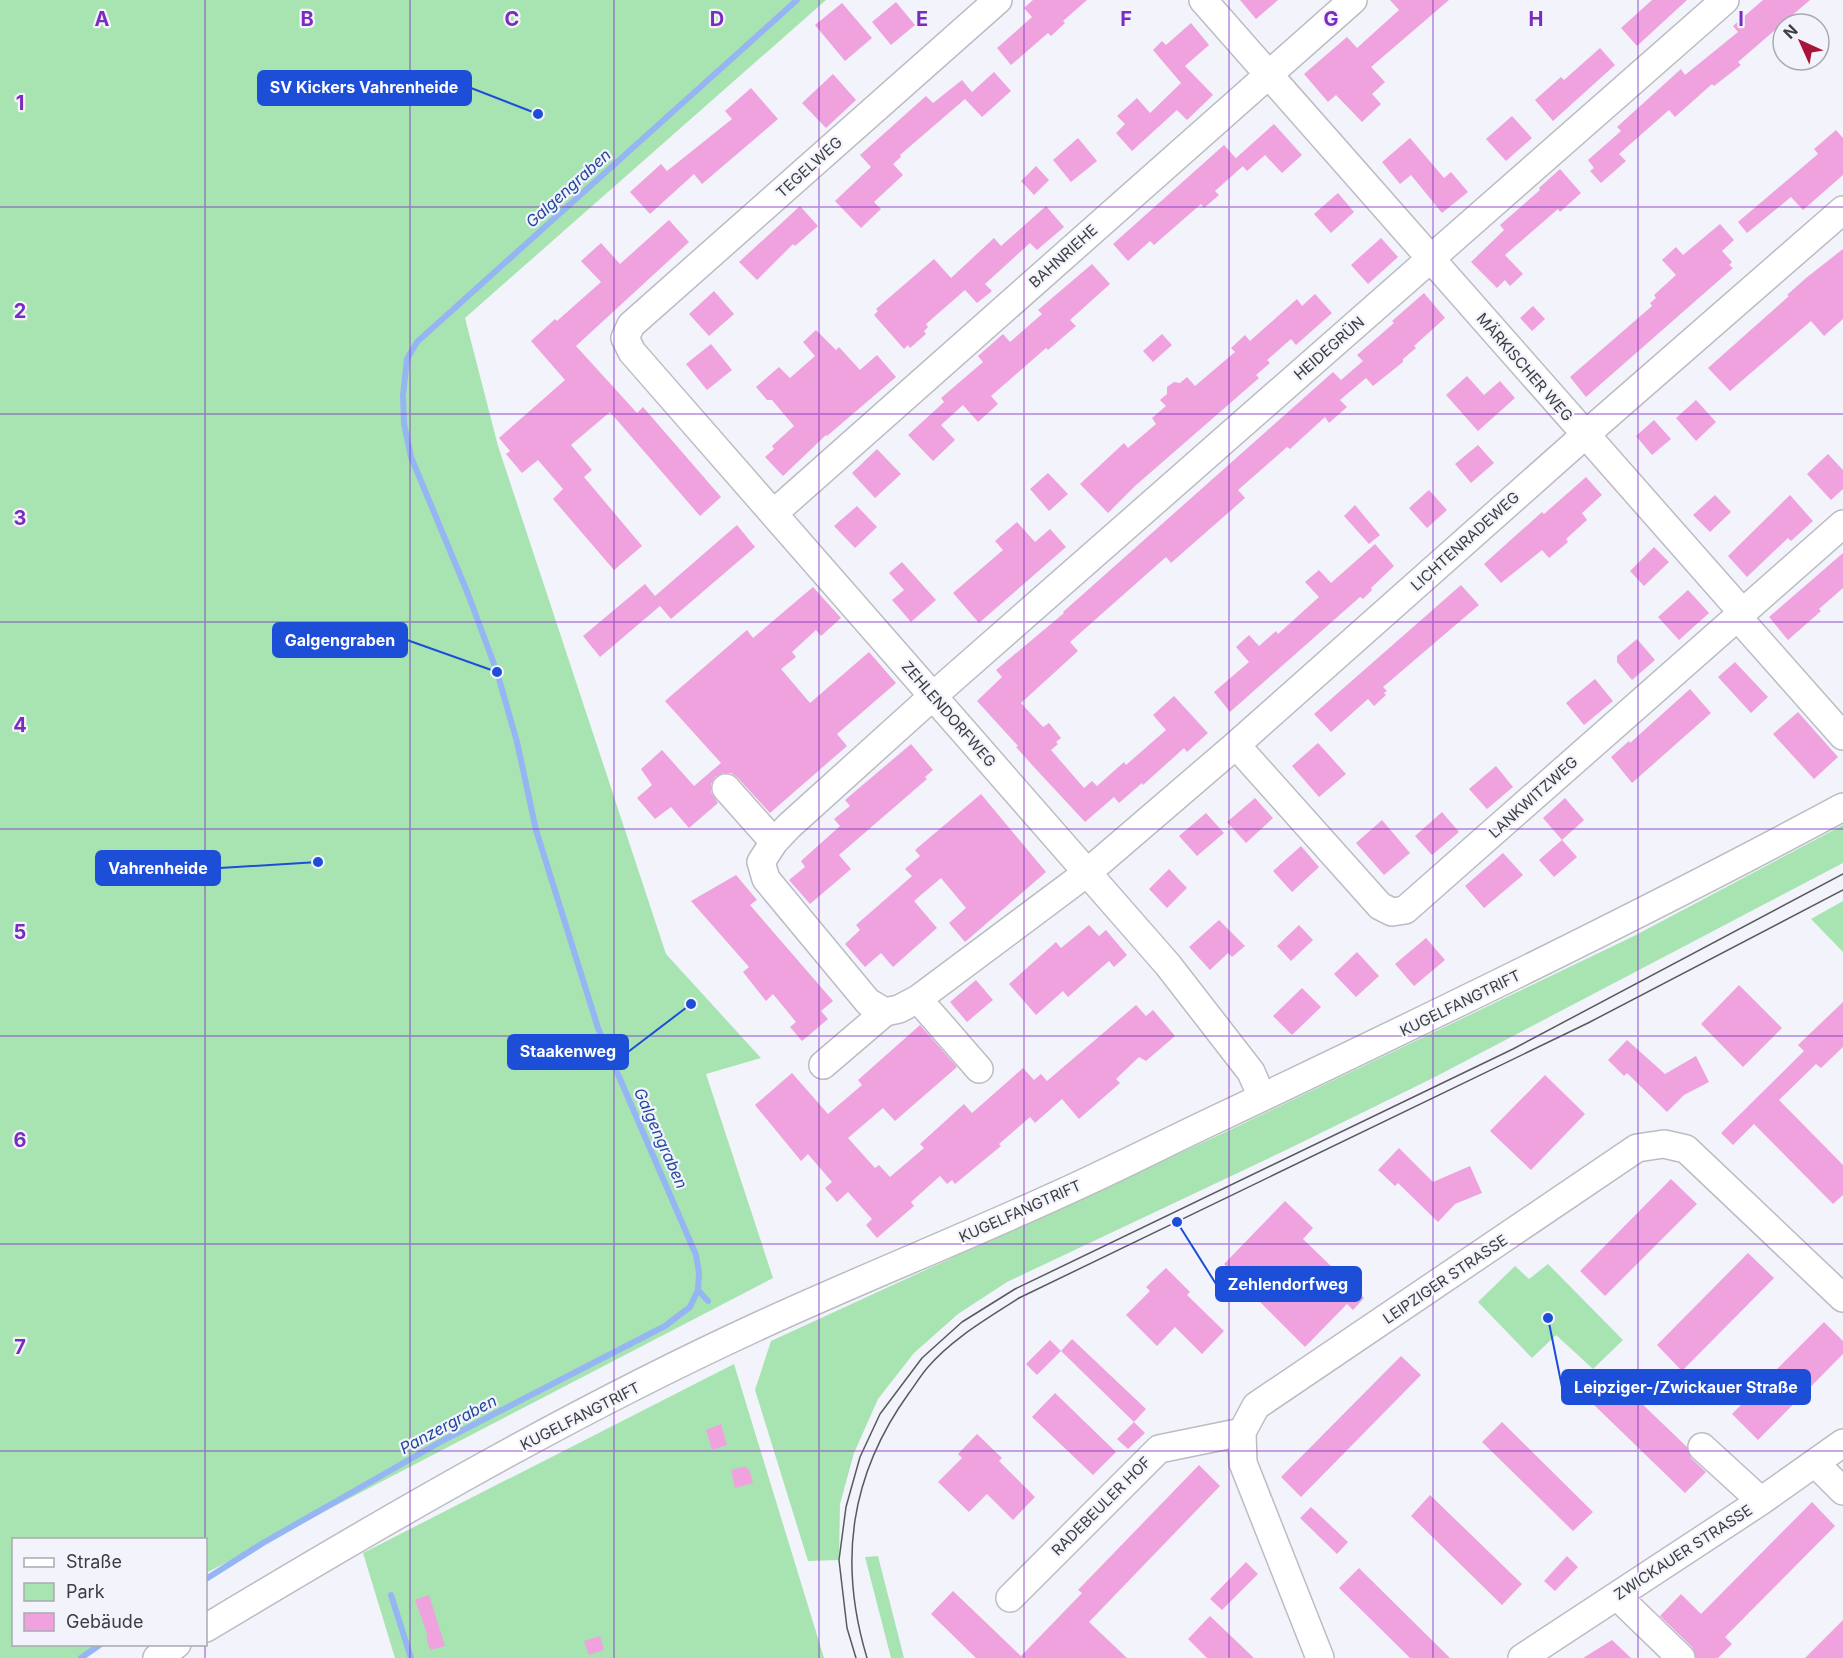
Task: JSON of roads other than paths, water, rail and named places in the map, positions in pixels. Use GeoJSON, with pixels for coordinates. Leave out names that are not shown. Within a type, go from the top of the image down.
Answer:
{"type":"FeatureCollection","features":[{"type":"Feature","properties":{"kind":"street","name":"TEGELWEG"},"geometry":{"type":"LineString","coordinates":[[624,338],[631,325],[998,0]]}},
{"type":"Feature","properties":{"kind":"street","name":"MÄRKISCHER WEG"},"geometry":{"type":"LineString","coordinates":[[1203,0],[1735,604],[1740,618],[1843,736]]}},
{"type":"Feature","properties":{"kind":"street","name":"BAHNRIEHE"},"geometry":{"type":"LineString","coordinates":[[774,513],[1353,0]]}},
{"type":"Feature","properties":{"kind":"street","name":"HEIDEGRÜN"},"geometry":{"type":"LineString","coordinates":[[774,842],[933,696],[1725,0]]}},
{"type":"Feature","properties":{"kind":"street","name":"LICHTENRADEWEG"},"geometry":{"type":"LineString","coordinates":[[885,1012],[899,1009],[918,999],[1088,872],[1236,745],[1843,210]]}},
{"type":"Feature","properties":{"kind":"street","name":"ZEHLENDORFWEG"},"geometry":{"type":"LineString","coordinates":[[624,338],[632,352],[1168,964],[1251,1072],[1263,1097]]}},
{"type":"Feature","properties":{"kind":"street","name":"LANKWITZWEG"},"geometry":{"type":"LineString","coordinates":[[1236,745],[1380,906],[1392,912],[1406,910],[1740,618],[1843,524]]}},
{"type":"Feature","properties":{"kind":"street"},"geometry":{"type":"LineString","coordinates":[[726,788],[774,842],[761,862],[766,879],[868,1002],[885,1012],[823,1065]]}},
{"type":"Feature","properties":{"kind":"street","name":"KUGELFANGTRIFT"},"geometry":{"type":"LineString","coordinates":[[207,1627],[364,1533],[462,1478],[649,1380],[763,1324],[1090,1180],[1429,1018],[1689,889],[1843,807]]}},
{"type":"Feature","properties":{"kind":"street"},"geometry":{"type":"LineString","coordinates":[[918,999],[979,1069]]}},
{"type":"Feature","properties":{"kind":"street","name":"LEIPZIGER STRASSE"},"geometry":{"type":"LineString","coordinates":[[1242,1432],[1256,1406],[1637,1148],[1664,1144],[1686,1149],[1843,1298]]}},
{"type":"Feature","properties":{"kind":"street"},"geometry":{"type":"LineString","coordinates":[[1242,1432],[1243,1463],[1320,1658]]}},
{"type":"Feature","properties":{"kind":"street","name":"RADEBEULER HOF"},"geometry":{"type":"LineString","coordinates":[[1010,1598],[1159,1449],[1242,1432]]}},
{"type":"Feature","properties":{"kind":"street","name":"ZWICKAUER STRASSE"},"geometry":{"type":"LineString","coordinates":[[1522,1658],[1761,1501],[1843,1443]]}},
{"type":"Feature","properties":{"kind":"street"},"geometry":{"type":"LineString","coordinates":[[1702,1447],[1761,1501]]}},
{"type":"Feature","properties":{"kind":"street"},"geometry":{"type":"LineString","coordinates":[[1816,1464],[1843,1491]]}},
{"type":"Feature","properties":{"kind":"street"},"geometry":{"type":"LineString","coordinates":[[1617,1596],[1681,1658]]}},
{"type":"Feature","properties":{"kind":"street"},"geometry":{"type":"LineString","coordinates":[[157,1658],[174,1646]]}},
{"type":"Feature","properties":{"kind":"waterway","name":"Galgengraben"},"geometry":{"type":"LineString","coordinates":[[708,1301],[698,1290],[699,1273],[696,1255],[598,1028],[536,830],[517,742],[497,672],[468,594],[411,457],[404,424],[403,395],[407,359],[417,342],[797,0]]}},
{"type":"Feature","properties":{"kind":"waterway","name":"Panzergraben"},"geometry":{"type":"LineString","coordinates":[[207,1578],[263,1543],[442,1441],[665,1326],[690,1307],[698,1290]]}},
{"type":"Feature","properties":{"kind":"waterway"},"geometry":{"type":"LineString","coordinates":[[391,1595],[411,1658]]}},
{"type":"Feature","properties":{"kind":"waterway","name":"Panzergraben"},"geometry":{"type":"LineString","coordinates":[[81,1658],[98,1646]]}},
{"type":"Feature","properties":{"kind":"tram line"},"geometry":{"type":"LineString","coordinates":[[856,1658],[847,1628],[839,1560],[846,1507],[860,1457],[880,1414],[922,1358],[962,1322],[1015,1289],[1513,1049],[1843,874]]}},
{"type":"Feature","properties":{"kind":"tram line"},"geometry":{"type":"LineString","coordinates":[[867,1658],[853,1588],[852,1554],[855,1520],[862,1488],[873,1456],[889,1424],[909,1393],[928,1367],[959,1338],[1019,1298],[1588,1023],[1843,890]]}},
{"type":"Feature","properties":{"kind":"place","name":"SV Kickers Vahrenheide"},"geometry":{"type":"Point","coordinates":[538,114]}},
{"type":"Feature","properties":{"kind":"place","name":"Galgengraben"},"geometry":{"type":"Point","coordinates":[497,672]}},
{"type":"Feature","properties":{"kind":"place","name":"Vahrenheide"},"geometry":{"type":"Point","coordinates":[318,862]}},
{"type":"Feature","properties":{"kind":"place","name":"Staakenweg"},"geometry":{"type":"Point","coordinates":[691,1004]}},
{"type":"Feature","properties":{"kind":"place","name":"Zehlendorfweg"},"geometry":{"type":"Point","coordinates":[1177,1222]}},
{"type":"Feature","properties":{"kind":"place","name":"Leipziger-/Zwickauer Straße"},"geometry":{"type":"Point","coordinates":[1548,1318]}}]}
